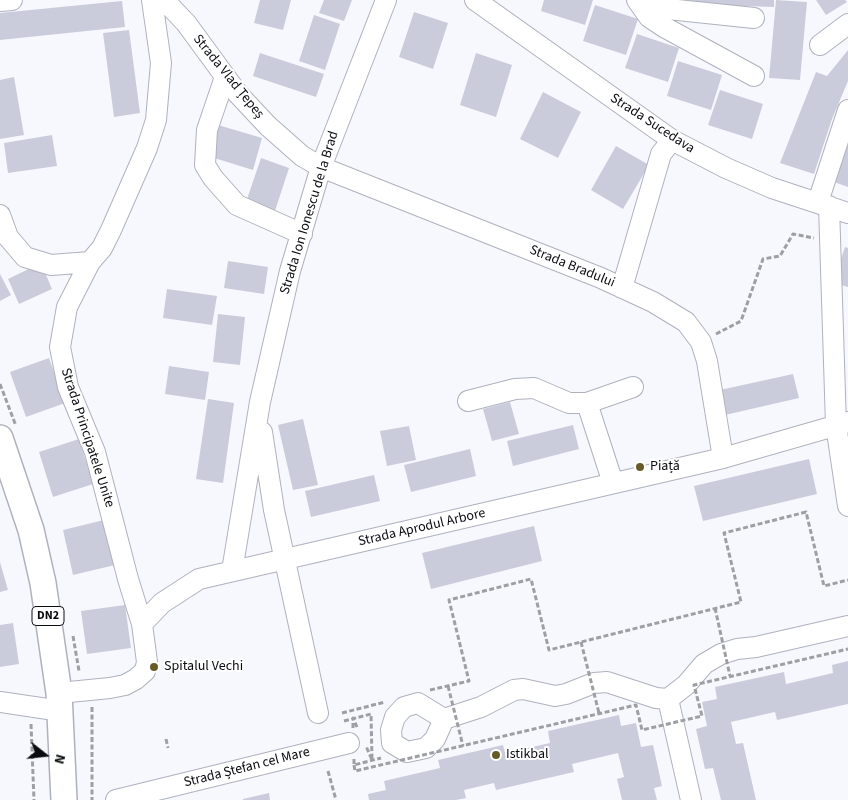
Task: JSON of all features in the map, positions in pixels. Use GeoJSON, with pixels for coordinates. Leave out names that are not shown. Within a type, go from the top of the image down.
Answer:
{"type":"FeatureCollection","features":[{"type":"Feature","properties":{"kind":"main road","name":"DN2"},"geometry":{"type":"LineString","coordinates":[[0,438],[35,548],[43,583],[60,702],[64,800]]}},
{"type":"Feature","properties":{"kind":"street"},"geometry":{"type":"LineString","coordinates":[[0,1],[12,0]]}},
{"type":"Feature","properties":{"kind":"street","name":"Strada Principatele Unite"},"geometry":{"type":"LineString","coordinates":[[142,624],[128,579],[95,452],[68,387],[60,347],[67,308],[90,262],[102,248],[111,230],[147,148],[156,120],[161,63],[152,0]]}},
{"type":"Feature","properties":{"kind":"street","name":"Strada Vlad Țepeș"},"geometry":{"type":"LineString","coordinates":[[164,0],[186,23],[225,77],[268,126],[302,156],[321,167]]}},
{"type":"Feature","properties":{"kind":"street","name":"Strada Ion Ionescu de la Brad"},"geometry":{"type":"LineString","coordinates":[[232,571],[260,402],[276,325],[321,167],[386,0]]}},
{"type":"Feature","properties":{"kind":"street","name":"Strada Sucedava"},"geometry":{"type":"LineString","coordinates":[[475,0],[672,140],[726,168],[772,188],[848,213]]}},
{"type":"Feature","properties":{"kind":"street"},"geometry":{"type":"LineString","coordinates":[[637,0],[649,18],[664,28],[754,76]]}},
{"type":"Feature","properties":{"kind":"street"},"geometry":{"type":"LineString","coordinates":[[641,0],[668,9],[754,18]]}},
{"type":"Feature","properties":{"kind":"street"},"geometry":{"type":"LineString","coordinates":[[820,45],[848,24]]}},
{"type":"Feature","properties":{"kind":"street"},"geometry":{"type":"LineString","coordinates":[[225,77],[207,130],[206,165],[213,178],[237,205],[302,234]]}},
{"type":"Feature","properties":{"kind":"street"},"geometry":{"type":"LineString","coordinates":[[847,114],[823,204],[830,241],[848,506]]}},
{"type":"Feature","properties":{"kind":"street"},"geometry":{"type":"LineString","coordinates":[[622,288],[661,154],[672,140]]}},
{"type":"Feature","properties":{"kind":"street","name":"Strada Bradului"},"geometry":{"type":"LineString","coordinates":[[321,167],[622,288],[653,302],[686,322],[701,342],[707,361],[722,458]]}},
{"type":"Feature","properties":{"kind":"street"},"geometry":{"type":"LineString","coordinates":[[0,215],[4,234],[25,257],[52,265],[90,262]]}},
{"type":"Feature","properties":{"kind":"street"},"geometry":{"type":"LineString","coordinates":[[468,402],[515,389],[534,388],[569,403],[586,403],[633,387]]}},
{"type":"Feature","properties":{"kind":"street","name":"Strada Ion Ionescu de la Brad"},"geometry":{"type":"LineString","coordinates":[[260,402],[264,453],[318,713]]}},
{"type":"Feature","properties":{"kind":"street"},"geometry":{"type":"LineString","coordinates":[[586,403],[614,483]]}},
{"type":"Feature","properties":{"kind":"street","name":"Strada Aprodul Arbore"},"geometry":{"type":"LineString","coordinates":[[142,624],[162,603],[198,580],[722,458],[842,423]]}},
{"type":"Feature","properties":{"kind":"street"},"geometry":{"type":"LineString","coordinates":[[0,702],[60,702],[125,685],[136,679],[145,671],[147,662],[142,624]]}},
{"type":"Feature","properties":{"kind":"street"},"geometry":{"type":"LineString","coordinates":[[444,719],[481,706],[514,690],[523,689],[555,696],[566,694],[594,683],[607,682],[656,698],[668,699],[686,685],[704,664],[721,654],[848,626]]}},
{"type":"Feature","properties":{"kind":"street"},"geometry":{"type":"LineString","coordinates":[[668,699],[691,800]]}},
{"type":"Feature","properties":{"kind":"street","name":"Strada Ștefan cel Mare"},"geometry":{"type":"LineString","coordinates":[[116,800],[348,743]]}},
{"type":"Feature","properties":{"kind":"path"},"geometry":{"type":"LineString","coordinates":[[701,342],[741,321],[763,259],[780,256],[793,234],[830,241]]}},
{"type":"Feature","properties":{"kind":"path"},"geometry":{"type":"LineString","coordinates":[[429,691],[469,681],[448,600],[531,579],[549,650],[582,642],[741,602],[724,533],[806,512],[824,586],[848,580]]}},
{"type":"Feature","properties":{"kind":"path"},"geometry":{"type":"LineString","coordinates":[[716,608],[730,676]]}},
{"type":"Feature","properties":{"kind":"path"},"geometry":{"type":"LineString","coordinates":[[582,642],[599,713]]}},
{"type":"Feature","properties":{"kind":"path"},"geometry":{"type":"LineString","coordinates":[[381,758],[354,765],[355,771],[636,704],[642,730],[702,716],[694,685],[848,649]]}},
{"type":"Feature","properties":{"kind":"path"},"geometry":{"type":"LineString","coordinates":[[448,686],[463,746]]}},
{"type":"Feature","properties":{"kind":"path"},"geometry":{"type":"LineString","coordinates":[[342,712],[390,700]]}},
{"type":"Feature","properties":{"kind":"path"},"geometry":{"type":"LineString","coordinates":[[92,707],[92,800]]}},
{"type":"Feature","properties":{"kind":"path"},"geometry":{"type":"LineString","coordinates":[[344,721],[371,714]]}},
{"type":"Feature","properties":{"kind":"path"},"geometry":{"type":"LineString","coordinates":[[30,724],[34,800]]}},
{"type":"Feature","properties":{"kind":"path"},"geometry":{"type":"LineString","coordinates":[[166,739],[168,748]]}},
{"type":"Feature","properties":{"kind":"path"},"geometry":{"type":"LineString","coordinates":[[328,770],[336,800]]}},
{"type":"Feature","properties":{"kind":"building"},"geometry":{"type":"Polygon","coordinates":[[[260,0],[291,0],[283,30],[254,23],[260,0]]]}},
{"type":"Feature","properties":{"kind":"building"},"geometry":{"type":"Polygon","coordinates":[[[324,0],[352,0],[344,21],[319,13],[324,0]]]}},
{"type":"Feature","properties":{"kind":"building"},"geometry":{"type":"Polygon","coordinates":[[[544,0],[593,0],[585,25],[541,11],[544,0]]]}},
{"type":"Feature","properties":{"kind":"building"},"geometry":{"type":"Polygon","coordinates":[[[674,0],[774,0],[774,7],[674,4],[674,0]]]}},
{"type":"Feature","properties":{"kind":"building"},"geometry":{"type":"Polygon","coordinates":[[[776,0],[807,2],[800,80],[769,78],[776,0]]]}},
{"type":"Feature","properties":{"kind":"building"},"geometry":{"type":"Polygon","coordinates":[[[816,0],[845,0],[847,2],[826,15],[816,0]]]}},
{"type":"Feature","properties":{"kind":"building"},"geometry":{"type":"Polygon","coordinates":[[[122,1],[125,27],[0,40],[0,13],[122,1]]]}},
{"type":"Feature","properties":{"kind":"building"},"geometry":{"type":"Polygon","coordinates":[[[595,5],[638,19],[626,55],[583,41],[595,5]]]}},
{"type":"Feature","properties":{"kind":"building"},"geometry":{"type":"Polygon","coordinates":[[[414,12],[448,23],[433,69],[399,57],[414,12]]]}},
{"type":"Feature","properties":{"kind":"building"},"geometry":{"type":"Polygon","coordinates":[[[314,15],[340,24],[325,70],[299,61],[314,15]]]}},
{"type":"Feature","properties":{"kind":"building"},"geometry":{"type":"Polygon","coordinates":[[[129,30],[140,113],[114,117],[103,33],[129,30]]]}},
{"type":"Feature","properties":{"kind":"building"},"geometry":{"type":"Polygon","coordinates":[[[637,34],[679,48],[668,82],[625,68],[637,34]]]}},
{"type":"Feature","properties":{"kind":"building"},"geometry":{"type":"Polygon","coordinates":[[[848,50],[848,81],[832,119],[814,174],[780,163],[816,72],[827,76],[848,50]]]}},
{"type":"Feature","properties":{"kind":"building"},"geometry":{"type":"Polygon","coordinates":[[[260,53],[324,74],[316,97],[253,76],[260,53]]]}},
{"type":"Feature","properties":{"kind":"building"},"geometry":{"type":"Polygon","coordinates":[[[476,53],[512,65],[496,117],[460,105],[476,53]]]}},
{"type":"Feature","properties":{"kind":"building"},"geometry":{"type":"Polygon","coordinates":[[[678,61],[722,75],[711,110],[667,96],[678,61]]]}},
{"type":"Feature","properties":{"kind":"building"},"geometry":{"type":"Polygon","coordinates":[[[14,77],[24,135],[0,139],[0,80],[14,77]]]}},
{"type":"Feature","properties":{"kind":"building"},"geometry":{"type":"Polygon","coordinates":[[[720,90],[763,104],[752,139],[708,125],[720,90]]]}},
{"type":"Feature","properties":{"kind":"building"},"geometry":{"type":"Polygon","coordinates":[[[543,92],[581,112],[558,158],[520,139],[543,92]]]}},
{"type":"Feature","properties":{"kind":"building"},"geometry":{"type":"Polygon","coordinates":[[[218,125],[262,138],[253,170],[208,156],[218,125]]]}},
{"type":"Feature","properties":{"kind":"building"},"geometry":{"type":"Polygon","coordinates":[[[52,135],[57,166],[8,173],[4,143],[52,135]]]}},
{"type":"Feature","properties":{"kind":"building"},"geometry":{"type":"Polygon","coordinates":[[[848,137],[848,187],[834,182],[848,137]]]}},
{"type":"Feature","properties":{"kind":"building"},"geometry":{"type":"Polygon","coordinates":[[[616,146],[649,165],[623,209],[591,190],[616,146]]]}},
{"type":"Feature","properties":{"kind":"building"},"geometry":{"type":"Polygon","coordinates":[[[261,158],[289,168],[274,214],[245,205],[261,158]]]}},
{"type":"Feature","properties":{"kind":"building"},"geometry":{"type":"Polygon","coordinates":[[[845,247],[848,248],[848,287],[833,283],[845,247]]]}},
{"type":"Feature","properties":{"kind":"building"},"geometry":{"type":"Polygon","coordinates":[[[228,261],[268,267],[264,294],[224,288],[228,261]]]}},
{"type":"Feature","properties":{"kind":"building"},"geometry":{"type":"Polygon","coordinates":[[[41,263],[52,289],[19,304],[8,279],[41,263]]]}},
{"type":"Feature","properties":{"kind":"building"},"geometry":{"type":"Polygon","coordinates":[[[0,274],[11,295],[0,301],[0,274]]]}},
{"type":"Feature","properties":{"kind":"building"},"geometry":{"type":"Polygon","coordinates":[[[167,289],[217,296],[212,325],[163,318],[167,289]]]}},
{"type":"Feature","properties":{"kind":"building"},"geometry":{"type":"Polygon","coordinates":[[[218,314],[245,317],[240,365],[213,362],[218,314]]]}},
{"type":"Feature","properties":{"kind":"building"},"geometry":{"type":"Polygon","coordinates":[[[49,358],[65,403],[26,417],[10,372],[49,358]]]}},
{"type":"Feature","properties":{"kind":"building"},"geometry":{"type":"Polygon","coordinates":[[[169,366],[209,372],[205,400],[165,394],[169,366]]]}},
{"type":"Feature","properties":{"kind":"building"},"geometry":{"type":"Polygon","coordinates":[[[793,374],[799,398],[725,415],[720,390],[793,374]]]}},
{"type":"Feature","properties":{"kind":"building"},"geometry":{"type":"Polygon","coordinates":[[[208,399],[234,403],[223,483],[196,479],[208,399]]]}},
{"type":"Feature","properties":{"kind":"building"},"geometry":{"type":"Polygon","coordinates":[[[510,402],[519,434],[492,441],[483,409],[510,402]]]}},
{"type":"Feature","properties":{"kind":"building"},"geometry":{"type":"Polygon","coordinates":[[[303,419],[318,485],[293,490],[278,425],[303,419]]]}},
{"type":"Feature","properties":{"kind":"building"},"geometry":{"type":"Polygon","coordinates":[[[573,425],[579,449],[513,466],[507,441],[573,425]]]}},
{"type":"Feature","properties":{"kind":"building"},"geometry":{"type":"Polygon","coordinates":[[[409,426],[416,460],[387,466],[380,431],[409,426]]]}},
{"type":"Feature","properties":{"kind":"building"},"geometry":{"type":"Polygon","coordinates":[[[79,439],[93,484],[53,497],[39,452],[79,439]]]}},
{"type":"Feature","properties":{"kind":"building"},"geometry":{"type":"Polygon","coordinates":[[[470,449],[476,476],[411,492],[404,465],[470,449]]]}},
{"type":"Feature","properties":{"kind":"building"},"geometry":{"type":"Polygon","coordinates":[[[809,459],[817,494],[703,521],[694,486],[809,459]]]}},
{"type":"Feature","properties":{"kind":"building"},"geometry":{"type":"Polygon","coordinates":[[[374,475],[380,501],[311,517],[305,491],[374,475]]]}},
{"type":"Feature","properties":{"kind":"building"},"geometry":{"type":"Polygon","coordinates":[[[104,520],[115,565],[73,575],[63,530],[104,520]]]}},
{"type":"Feature","properties":{"kind":"building"},"geometry":{"type":"Polygon","coordinates":[[[534,526],[542,561],[431,589],[422,553],[534,526]]]}},
{"type":"Feature","properties":{"kind":"building"},"geometry":{"type":"Polygon","coordinates":[[[0,562],[8,590],[0,592],[0,562]]]}},
{"type":"Feature","properties":{"kind":"building"},"geometry":{"type":"Polygon","coordinates":[[[125,605],[131,648],[87,654],[81,611],[125,605]]]}},
{"type":"Feature","properties":{"kind":"building"},"geometry":{"type":"Polygon","coordinates":[[[13,623],[19,664],[0,667],[0,625],[13,623]]]}},
{"type":"Feature","properties":{"kind":"building"},"geometry":{"type":"Polygon","coordinates":[[[848,661],[848,704],[777,720],[775,712],[731,722],[736,744],[743,743],[756,800],[721,800],[713,768],[705,769],[696,729],[707,726],[702,702],[717,699],[715,687],[784,672],[786,684],[833,673],[832,665],[848,661]]]}},
{"type":"Feature","properties":{"kind":"building"},"geometry":{"type":"Polygon","coordinates":[[[619,715],[621,726],[636,723],[641,747],[653,745],[662,786],[654,788],[657,800],[622,800],[617,779],[624,777],[618,753],[572,764],[574,772],[496,790],[494,783],[464,790],[466,798],[456,800],[369,800],[368,794],[386,790],[384,781],[440,768],[438,760],[503,745],[505,753],[550,743],[548,731],[619,715]]]}},
{"type":"Feature","properties":{"kind":"building"},"geometry":{"type":"Polygon","coordinates":[[[269,793],[270,800],[243,800],[243,799],[269,793]]]}},
{"type":"Feature","properties":{"kind":"place","name":"Piață"},"geometry":{"type":"Point","coordinates":[640,467]}},
{"type":"Feature","properties":{"kind":"place","name":"Spitalul Vechi"},"geometry":{"type":"Point","coordinates":[154,667]}},
{"type":"Feature","properties":{"kind":"place","name":"Istikbal"},"geometry":{"type":"Point","coordinates":[496,755]}}]}
